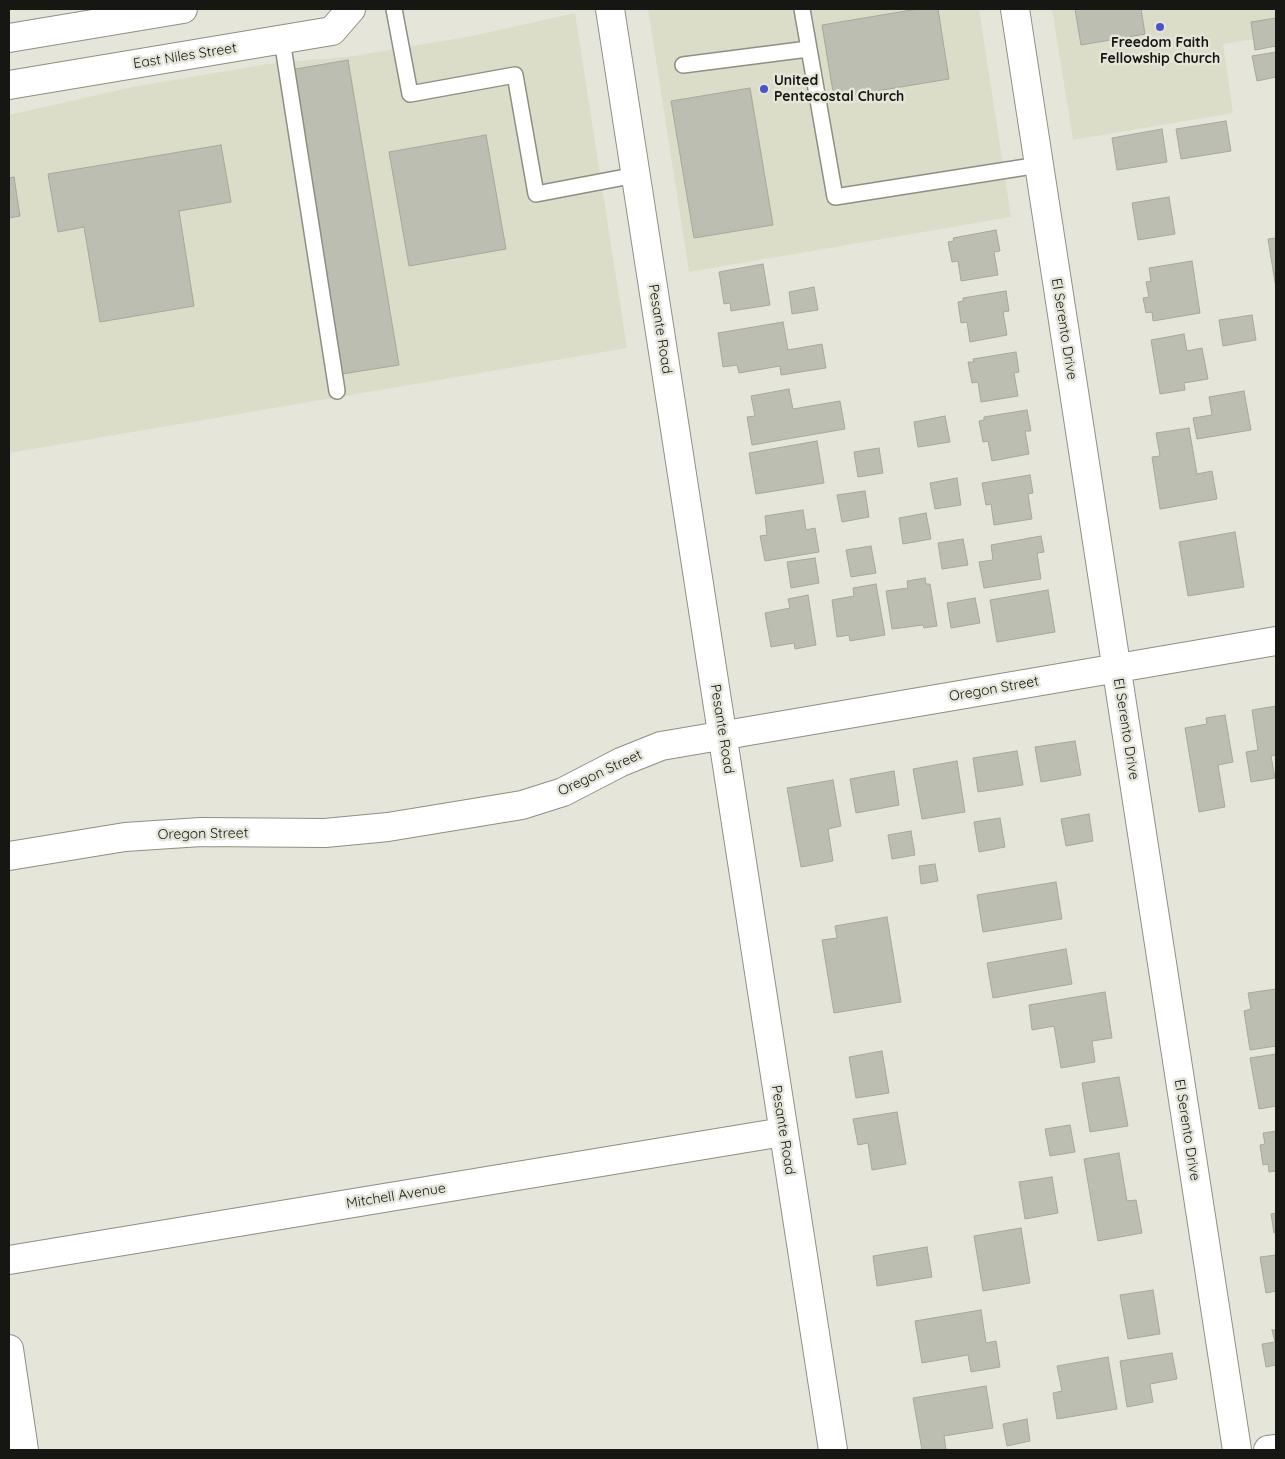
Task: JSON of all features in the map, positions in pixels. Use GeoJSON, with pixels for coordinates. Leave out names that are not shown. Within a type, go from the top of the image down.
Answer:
{"type":"FeatureCollection","features":[{"type":"Feature","properties":{"kind":"street","name":"East Niles Street"},"geometry":{"type":"LineString","coordinates":[[9,85],[332,31],[351,9]]}},
{"type":"Feature","properties":{"kind":"street","name":"Pesante Road"},"geometry":{"type":"LineString","coordinates":[[610,9],[833,1450]]}},
{"type":"Feature","properties":{"kind":"street","name":"El Serento Drive"},"geometry":{"type":"LineString","coordinates":[[1015,9],[1237,1450]]}},
{"type":"Feature","properties":{"kind":"street"},"geometry":{"type":"LineString","coordinates":[[9,38],[167,10]]}},
{"type":"Feature","properties":{"kind":"street","name":"Oregon Street"},"geometry":{"type":"LineString","coordinates":[[9,856],[125,836],[200,832],[325,833],[388,827],[522,805],[563,792],[621,762],[661,746],[1276,641]]}},
{"type":"Feature","properties":{"kind":"street","name":"Mitchell Avenue"},"geometry":{"type":"LineString","coordinates":[[9,1260],[783,1132]]}},
{"type":"Feature","properties":{"kind":"street"},"geometry":{"type":"LineString","coordinates":[[9,1350],[24,1450]]}},
{"type":"Feature","properties":{"kind":"street"},"geometry":{"type":"LineString","coordinates":[[1268,1450],[1276,1449]]}},
{"type":"Feature","properties":{"kind":"lane"},"geometry":{"type":"LineString","coordinates":[[394,9],[410,94],[516,75],[536,194],[636,175]]}},
{"type":"Feature","properties":{"kind":"lane"},"geometry":{"type":"LineString","coordinates":[[802,9],[834,197],[1039,165]]}},
{"type":"Feature","properties":{"kind":"lane"},"geometry":{"type":"LineString","coordinates":[[282,40],[337,391]]}},
{"type":"Feature","properties":{"kind":"lane"},"geometry":{"type":"LineString","coordinates":[[683,65],[808,49]]}},
{"type":"Feature","properties":{"kind":"shaded area"},"geometry":{"type":"Polygon","coordinates":[[[648,9],[979,9],[1011,217],[689,272],[648,9]]]}},
{"type":"Feature","properties":{"kind":"shaded area"},"geometry":{"type":"Polygon","coordinates":[[[1052,9],[1276,9],[1276,36],[1223,44],[1233,113],[1073,140],[1052,9]]]}},
{"type":"Feature","properties":{"kind":"shaded area"},"geometry":{"type":"Polygon","coordinates":[[[575,13],[627,348],[9,453],[9,115],[132,87],[268,64],[354,56],[472,36],[575,13]]]}},
{"type":"Feature","properties":{"kind":"building"},"geometry":{"type":"Polygon","coordinates":[[[918,9],[938,9],[949,79],[834,98],[822,25],[918,9]]]}},
{"type":"Feature","properties":{"kind":"building"},"geometry":{"type":"Polygon","coordinates":[[[1075,9],[1141,9],[1145,34],[1081,45],[1075,9]]]}},
{"type":"Feature","properties":{"kind":"building"},"geometry":{"type":"Polygon","coordinates":[[[1276,18],[1276,46],[1255,50],[1251,22],[1276,18]]]}},
{"type":"Feature","properties":{"kind":"building"},"geometry":{"type":"Polygon","coordinates":[[[1276,52],[1276,77],[1257,81],[1252,56],[1276,52]]]}},
{"type":"Feature","properties":{"kind":"building"},"geometry":{"type":"Polygon","coordinates":[[[348,60],[399,365],[342,374],[290,70],[348,60]]]}},
{"type":"Feature","properties":{"kind":"building"},"geometry":{"type":"Polygon","coordinates":[[[750,88],[773,225],[694,238],[671,101],[750,88]]]}},
{"type":"Feature","properties":{"kind":"building"},"geometry":{"type":"Polygon","coordinates":[[[1226,121],[1231,151],[1181,159],[1176,129],[1226,121]]]}},
{"type":"Feature","properties":{"kind":"building"},"geometry":{"type":"Polygon","coordinates":[[[1162,129],[1167,162],[1117,170],[1112,138],[1162,129]]]}},
{"type":"Feature","properties":{"kind":"building"},"geometry":{"type":"Polygon","coordinates":[[[486,135],[506,249],[409,266],[389,152],[486,135]]]}},
{"type":"Feature","properties":{"kind":"building"},"geometry":{"type":"Polygon","coordinates":[[[221,145],[231,202],[179,211],[194,306],[100,322],[84,227],[58,232],[48,174],[221,145]]]}},
{"type":"Feature","properties":{"kind":"building"},"geometry":{"type":"Polygon","coordinates":[[[14,177],[20,216],[9,218],[9,178],[14,177]]]}},
{"type":"Feature","properties":{"kind":"building"},"geometry":{"type":"Polygon","coordinates":[[[1169,197],[1175,234],[1138,240],[1132,203],[1169,197]]]}},
{"type":"Feature","properties":{"kind":"building"},"geometry":{"type":"Polygon","coordinates":[[[996,230],[1000,251],[994,252],[998,275],[961,281],[958,261],[952,262],[948,242],[954,241],[953,238],[996,230]]]}},
{"type":"Feature","properties":{"kind":"building"},"geometry":{"type":"Polygon","coordinates":[[[1276,238],[1276,288],[1268,239],[1276,238]]]}},
{"type":"Feature","properties":{"kind":"building"},"geometry":{"type":"Polygon","coordinates":[[[1192,261],[1200,313],[1153,321],[1152,312],[1146,313],[1143,298],[1149,297],[1146,282],[1151,281],[1149,268],[1192,261]]]}},
{"type":"Feature","properties":{"kind":"building"},"geometry":{"type":"Polygon","coordinates":[[[763,264],[770,305],[731,311],[730,303],[724,304],[719,272],[763,264]]]}},
{"type":"Feature","properties":{"kind":"building"},"geometry":{"type":"Polygon","coordinates":[[[814,287],[818,310],[792,314],[789,292],[814,287]]]}},
{"type":"Feature","properties":{"kind":"building"},"geometry":{"type":"Polygon","coordinates":[[[1006,291],[1009,311],[1003,312],[1007,335],[970,342],[967,322],[961,323],[958,302],[963,301],[963,298],[1006,291]]]}},
{"type":"Feature","properties":{"kind":"building"},"geometry":{"type":"Polygon","coordinates":[[[1252,315],[1256,340],[1223,346],[1219,320],[1252,315]]]}},
{"type":"Feature","properties":{"kind":"building"},"geometry":{"type":"Polygon","coordinates":[[[783,322],[788,350],[822,344],[826,368],[781,375],[780,366],[739,373],[737,365],[723,367],[718,333],[783,322]]]}},
{"type":"Feature","properties":{"kind":"building"},"geometry":{"type":"Polygon","coordinates":[[[1184,334],[1187,351],[1202,348],[1208,379],[1184,383],[1185,390],[1160,394],[1151,340],[1184,334]]]}},
{"type":"Feature","properties":{"kind":"building"},"geometry":{"type":"Polygon","coordinates":[[[1016,352],[1019,372],[1014,373],[1018,396],[981,402],[978,382],[972,383],[968,362],[974,362],[973,359],[1016,352]]]}},
{"type":"Feature","properties":{"kind":"building"},"geometry":{"type":"Polygon","coordinates":[[[789,389],[793,409],[840,401],[845,429],[752,445],[747,417],[755,416],[751,396],[789,389]]]}},
{"type":"Feature","properties":{"kind":"building"},"geometry":{"type":"Polygon","coordinates":[[[1244,391],[1251,430],[1197,439],[1193,418],[1212,415],[1209,397],[1244,391]]]}},
{"type":"Feature","properties":{"kind":"building"},"geometry":{"type":"Polygon","coordinates":[[[1027,410],[1031,431],[1025,431],[1029,454],[992,461],[988,441],[983,442],[979,421],[984,420],[984,417],[1027,410]]]}},
{"type":"Feature","properties":{"kind":"building"},"geometry":{"type":"Polygon","coordinates":[[[945,416],[950,442],[918,447],[914,422],[945,416]]]}},
{"type":"Feature","properties":{"kind":"building"},"geometry":{"type":"Polygon","coordinates":[[[1189,428],[1197,474],[1212,471],[1217,499],[1160,509],[1152,457],[1160,456],[1156,433],[1189,428]]]}},
{"type":"Feature","properties":{"kind":"building"},"geometry":{"type":"Polygon","coordinates":[[[817,441],[824,483],[756,494],[749,453],[817,441]]]}},
{"type":"Feature","properties":{"kind":"building"},"geometry":{"type":"Polygon","coordinates":[[[879,448],[883,473],[858,477],[854,452],[879,448]]]}},
{"type":"Feature","properties":{"kind":"building"},"geometry":{"type":"Polygon","coordinates":[[[1030,475],[1033,493],[1028,494],[1032,519],[994,525],[991,504],[986,505],[982,483],[1030,475]]]}},
{"type":"Feature","properties":{"kind":"building"},"geometry":{"type":"Polygon","coordinates":[[[957,478],[961,505],[935,509],[930,483],[957,478]]]}},
{"type":"Feature","properties":{"kind":"building"},"geometry":{"type":"Polygon","coordinates":[[[865,491],[869,517],[842,522],[837,495],[865,491]]]}},
{"type":"Feature","properties":{"kind":"building"},"geometry":{"type":"Polygon","coordinates":[[[803,510],[806,530],[815,528],[819,552],[765,561],[760,536],[767,535],[765,516],[803,510]]]}},
{"type":"Feature","properties":{"kind":"building"},"geometry":{"type":"Polygon","coordinates":[[[926,513],[931,539],[903,544],[899,518],[926,513]]]}},
{"type":"Feature","properties":{"kind":"building"},"geometry":{"type":"Polygon","coordinates":[[[1235,532],[1244,587],[1188,596],[1179,542],[1235,532]]]}},
{"type":"Feature","properties":{"kind":"building"},"geometry":{"type":"Polygon","coordinates":[[[1041,536],[1044,552],[1037,553],[1041,579],[984,588],[979,562],[993,560],[991,545],[1041,536]]]}},
{"type":"Feature","properties":{"kind":"building"},"geometry":{"type":"Polygon","coordinates":[[[963,539],[968,565],[942,569],[938,543],[963,539]]]}},
{"type":"Feature","properties":{"kind":"building"},"geometry":{"type":"Polygon","coordinates":[[[871,546],[876,573],[851,577],[846,550],[871,546]]]}},
{"type":"Feature","properties":{"kind":"building"},"geometry":{"type":"Polygon","coordinates":[[[815,558],[819,583],[791,588],[787,562],[815,558]]]}},
{"type":"Feature","properties":{"kind":"building"},"geometry":{"type":"Polygon","coordinates":[[[925,578],[926,584],[930,584],[937,626],[924,628],[923,625],[892,629],[886,591],[908,588],[907,581],[925,578]]]}},
{"type":"Feature","properties":{"kind":"building"},"geometry":{"type":"Polygon","coordinates":[[[876,584],[885,635],[850,641],[849,635],[837,637],[832,600],[854,596],[853,588],[876,584]]]}},
{"type":"Feature","properties":{"kind":"building"},"geometry":{"type":"Polygon","coordinates":[[[1048,590],[1055,632],[997,642],[990,600],[1048,590]]]}},
{"type":"Feature","properties":{"kind":"building"},"geometry":{"type":"Polygon","coordinates":[[[808,595],[816,645],[795,649],[794,643],[771,647],[765,613],[790,608],[788,599],[808,595]]]}},
{"type":"Feature","properties":{"kind":"building"},"geometry":{"type":"Polygon","coordinates":[[[975,598],[980,623],[951,628],[947,603],[975,598]]]}},
{"type":"Feature","properties":{"kind":"building"},"geometry":{"type":"Polygon","coordinates":[[[1276,706],[1276,755],[1271,756],[1275,778],[1251,782],[1246,752],[1258,750],[1252,710],[1276,706]]]}},
{"type":"Feature","properties":{"kind":"building"},"geometry":{"type":"Polygon","coordinates":[[[1225,715],[1233,762],[1218,765],[1225,807],[1199,812],[1185,728],[1207,724],[1206,718],[1225,715]]]}},
{"type":"Feature","properties":{"kind":"building"},"geometry":{"type":"Polygon","coordinates":[[[1075,741],[1081,775],[1041,782],[1035,747],[1075,741]]]}},
{"type":"Feature","properties":{"kind":"building"},"geometry":{"type":"Polygon","coordinates":[[[1017,751],[1023,785],[978,792],[973,758],[1017,751]]]}},
{"type":"Feature","properties":{"kind":"building"},"geometry":{"type":"Polygon","coordinates":[[[957,761],[965,812],[922,819],[913,769],[957,761]]]}},
{"type":"Feature","properties":{"kind":"building"},"geometry":{"type":"Polygon","coordinates":[[[894,771],[899,805],[856,813],[850,779],[894,771]]]}},
{"type":"Feature","properties":{"kind":"building"},"geometry":{"type":"Polygon","coordinates":[[[833,780],[841,826],[828,829],[833,861],[801,867],[787,788],[833,780]]]}},
{"type":"Feature","properties":{"kind":"building"},"geometry":{"type":"Polygon","coordinates":[[[1089,814],[1093,841],[1066,846],[1061,819],[1089,814]]]}},
{"type":"Feature","properties":{"kind":"building"},"geometry":{"type":"Polygon","coordinates":[[[1000,818],[1005,847],[979,852],[974,822],[1000,818]]]}},
{"type":"Feature","properties":{"kind":"building"},"geometry":{"type":"Polygon","coordinates":[[[911,831],[915,855],[892,859],[888,835],[911,831]]]}},
{"type":"Feature","properties":{"kind":"building"},"geometry":{"type":"Polygon","coordinates":[[[935,864],[938,881],[921,884],[919,866],[935,864]]]}},
{"type":"Feature","properties":{"kind":"building"},"geometry":{"type":"Polygon","coordinates":[[[1056,882],[1062,919],[983,932],[977,895],[1056,882]]]}},
{"type":"Feature","properties":{"kind":"building"},"geometry":{"type":"Polygon","coordinates":[[[887,917],[901,1002],[834,1013],[822,940],[837,938],[835,926],[887,917]]]}},
{"type":"Feature","properties":{"kind":"building"},"geometry":{"type":"Polygon","coordinates":[[[1066,949],[1072,984],[993,998],[987,963],[1066,949]]]}},
{"type":"Feature","properties":{"kind":"building"},"geometry":{"type":"Polygon","coordinates":[[[1276,989],[1276,1046],[1250,1050],[1244,1011],[1251,1009],[1248,993],[1276,989]]]}},
{"type":"Feature","properties":{"kind":"building"},"geometry":{"type":"Polygon","coordinates":[[[1105,992],[1112,1038],[1092,1041],[1095,1062],[1061,1068],[1054,1026],[1032,1030],[1029,1005],[1105,992]]]}},
{"type":"Feature","properties":{"kind":"building"},"geometry":{"type":"Polygon","coordinates":[[[882,1051],[889,1093],[856,1098],[849,1057],[882,1051]]]}},
{"type":"Feature","properties":{"kind":"building"},"geometry":{"type":"Polygon","coordinates":[[[1276,1054],[1276,1106],[1259,1109],[1250,1058],[1276,1054]]]}},
{"type":"Feature","properties":{"kind":"building"},"geometry":{"type":"Polygon","coordinates":[[[1119,1077],[1128,1126],[1090,1132],[1082,1083],[1119,1077]]]}},
{"type":"Feature","properties":{"kind":"building"},"geometry":{"type":"Polygon","coordinates":[[[897,1112],[906,1164],[872,1170],[868,1143],[858,1145],[853,1119],[897,1112]]]}},
{"type":"Feature","properties":{"kind":"building"},"geometry":{"type":"Polygon","coordinates":[[[1070,1125],[1075,1152],[1050,1156],[1045,1129],[1070,1125]]]}},
{"type":"Feature","properties":{"kind":"building"},"geometry":{"type":"Polygon","coordinates":[[[1276,1131],[1276,1171],[1269,1172],[1268,1164],[1263,1165],[1260,1145],[1265,1144],[1263,1133],[1276,1131]]]}},
{"type":"Feature","properties":{"kind":"building"},"geometry":{"type":"Polygon","coordinates":[[[1119,1153],[1127,1201],[1136,1200],[1142,1233],[1098,1241],[1084,1159],[1119,1153]]]}},
{"type":"Feature","properties":{"kind":"building"},"geometry":{"type":"Polygon","coordinates":[[[1052,1177],[1058,1213],[1025,1219],[1019,1182],[1052,1177]]]}},
{"type":"Feature","properties":{"kind":"building"},"geometry":{"type":"Polygon","coordinates":[[[1276,1213],[1276,1232],[1274,1233],[1271,1214],[1276,1213]]]}},
{"type":"Feature","properties":{"kind":"building"},"geometry":{"type":"Polygon","coordinates":[[[1021,1228],[1030,1283],[983,1291],[974,1236],[1021,1228]]]}},
{"type":"Feature","properties":{"kind":"building"},"geometry":{"type":"Polygon","coordinates":[[[927,1247],[932,1277],[877,1286],[873,1256],[927,1247]]]}},
{"type":"Feature","properties":{"kind":"building"},"geometry":{"type":"Polygon","coordinates":[[[1276,1255],[1276,1291],[1266,1293],[1260,1257],[1276,1255]]]}},
{"type":"Feature","properties":{"kind":"building"},"geometry":{"type":"Polygon","coordinates":[[[1153,1290],[1160,1334],[1128,1339],[1120,1295],[1153,1290]]]}},
{"type":"Feature","properties":{"kind":"building"},"geometry":{"type":"Polygon","coordinates":[[[981,1310],[986,1343],[996,1341],[1000,1367],[971,1372],[968,1355],[922,1363],[915,1321],[981,1310]]]}},
{"type":"Feature","properties":{"kind":"building"},"geometry":{"type":"Polygon","coordinates":[[[1272,1330],[1276,1330],[1276,1365],[1266,1367],[1262,1344],[1275,1342],[1272,1330]]]}},
{"type":"Feature","properties":{"kind":"building"},"geometry":{"type":"Polygon","coordinates":[[[1172,1353],[1177,1379],[1150,1384],[1153,1402],[1127,1407],[1120,1361],[1172,1353]]]}},
{"type":"Feature","properties":{"kind":"building"},"geometry":{"type":"Polygon","coordinates":[[[1108,1357],[1117,1409],[1057,1419],[1053,1393],[1062,1391],[1057,1366],[1108,1357]]]}},
{"type":"Feature","properties":{"kind":"building"},"geometry":{"type":"Polygon","coordinates":[[[986,1386],[993,1428],[944,1436],[946,1450],[922,1450],[913,1398],[986,1386]]]}},
{"type":"Feature","properties":{"kind":"building"},"geometry":{"type":"Polygon","coordinates":[[[1027,1419],[1030,1441],[1007,1446],[1003,1424],[1027,1419]]]}},
{"type":"Feature","properties":{"kind":"place","name":"Freedom Faith Fellowship Church"},"geometry":{"type":"Point","coordinates":[1160,27]}},
{"type":"Feature","properties":{"kind":"place","name":"United Pentecostal Church"},"geometry":{"type":"Point","coordinates":[764,89]}}]}
